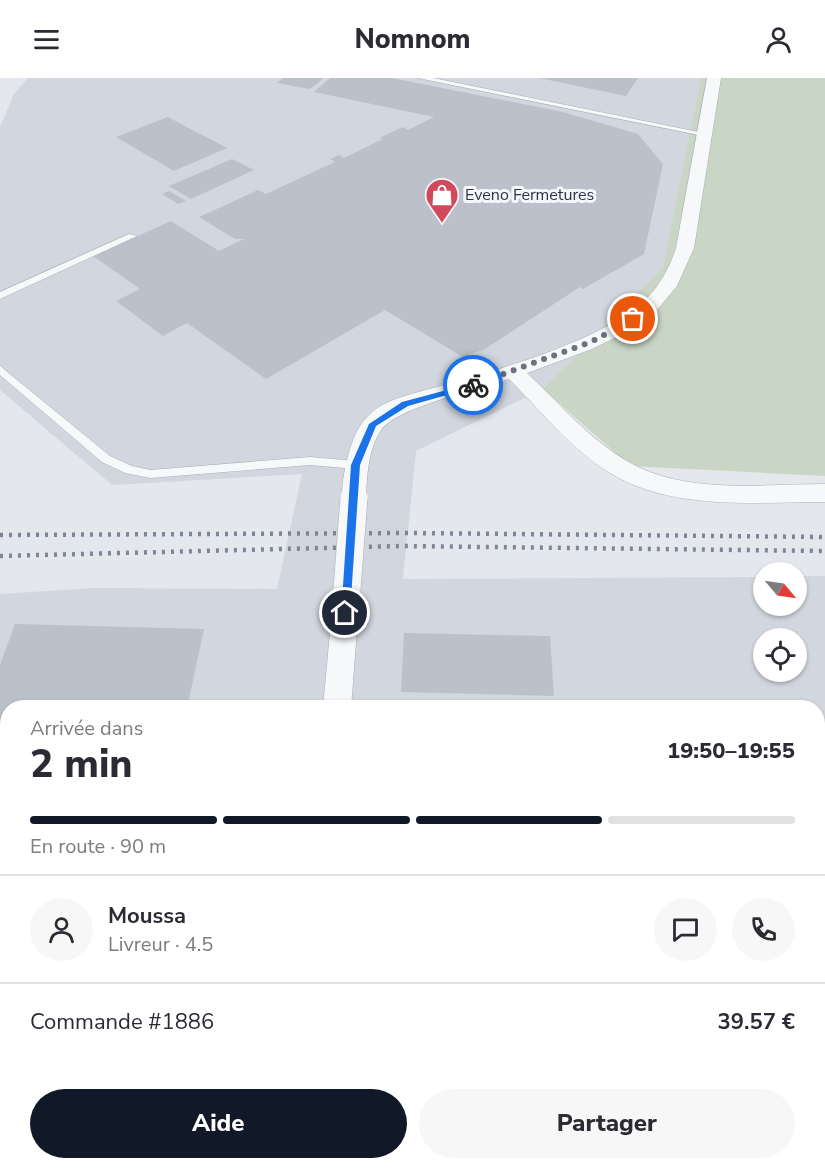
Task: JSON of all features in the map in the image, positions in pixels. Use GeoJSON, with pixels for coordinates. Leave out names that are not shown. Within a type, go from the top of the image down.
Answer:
{"type":"FeatureCollection","features":[{"type":"Feature","properties":{"kind":"street"},"geometry":{"type":"LineString","coordinates":[[338,700],[356,465],[373,424],[405,404],[514,372],[591,342],[633,319],[649,307],[670,284],[685,248],[714,78]]}},
{"type":"Feature","properties":{"kind":"street"},"geometry":{"type":"LineString","coordinates":[[514,372],[592,447],[620,469],[648,481],[677,489],[702,491],[825,493]]}},
{"type":"Feature","properties":{"kind":"lane"},"geometry":{"type":"LineString","coordinates":[[422,78],[704,134]]}},
{"type":"Feature","properties":{"kind":"lane"},"geometry":{"type":"LineString","coordinates":[[0,297],[132,236]]}},
{"type":"Feature","properties":{"kind":"lane"},"geometry":{"type":"LineString","coordinates":[[0,369],[106,459],[129,470],[150,474],[310,461],[356,465]]}},
{"type":"Feature","properties":{"kind":"shaded area"},"geometry":{"type":"Polygon","coordinates":[[[28,78],[701,78],[663,267],[543,389],[416,451],[403,579],[753,577],[753,616],[807,616],[807,576],[825,576],[825,700],[0,700],[0,594],[95,588],[277,589],[302,474],[112,485],[0,390],[0,127],[14,94],[28,78]]]}},
{"type":"Feature","properties":{"kind":"green space"},"geometry":{"type":"Polygon","coordinates":[[[701,78],[825,78],[825,476],[630,466],[543,389],[663,267],[701,78]]]}},
{"type":"Feature","properties":{"kind":"building"},"geometry":{"type":"Polygon","coordinates":[[[283,78],[324,78],[310,89],[277,83],[283,78]]]}},
{"type":"Feature","properties":{"kind":"building"},"geometry":{"type":"Polygon","coordinates":[[[330,78],[392,78],[563,112],[638,134],[663,164],[644,254],[583,289],[580,287],[485,349],[463,357],[385,310],[266,379],[187,323],[163,336],[116,301],[140,289],[93,256],[171,221],[219,251],[244,239],[235,239],[199,217],[258,190],[266,194],[335,162],[330,159],[339,155],[344,158],[403,127],[408,130],[434,117],[314,92],[330,78]]]}},
{"type":"Feature","properties":{"kind":"building"},"geometry":{"type":"Polygon","coordinates":[[[539,78],[638,78],[626,96],[539,78]]]}},
{"type":"Feature","properties":{"kind":"building"},"geometry":{"type":"Polygon","coordinates":[[[168,117],[227,148],[174,171],[116,137],[168,117]]]}},
{"type":"Feature","properties":{"kind":"building"},"geometry":{"type":"Polygon","coordinates":[[[232,159],[254,170],[191,199],[169,186],[232,159]]]}},
{"type":"Feature","properties":{"kind":"building"},"geometry":{"type":"Polygon","coordinates":[[[169,191],[186,201],[178,204],[162,194],[169,191]]]}},
{"type":"Feature","properties":{"kind":"building"},"geometry":{"type":"Polygon","coordinates":[[[15,624],[204,629],[189,700],[0,700],[0,665],[15,624]]]}},
{"type":"Feature","properties":{"kind":"building"},"geometry":{"type":"Polygon","coordinates":[[[404,633],[550,636],[554,696],[401,692],[404,633]]]}},
{"type":"Feature","properties":{"kind":"railway"},"geometry":{"type":"LineString","coordinates":[[0,535],[407,533],[825,537]]}},
{"type":"Feature","properties":{"kind":"railway"},"geometry":{"type":"LineString","coordinates":[[0,556],[403,546],[825,551]]}},
{"type":"Feature","properties":{"kind":"way so far"},"geometry":{"type":"LineString","coordinates":[[473,385],[514,372],[591,342],[633,319]]}},
{"type":"Feature","properties":{"kind":"place","name":"Eveno Fermetures"},"geometry":{"type":"Point","coordinates":[442,224]}},
{"type":"Feature","properties":{"kind":"route"},"geometry":{"type":"LineString","coordinates":[[345,613],[356,465],[373,424],[405,404],[473,385]]}}]}
